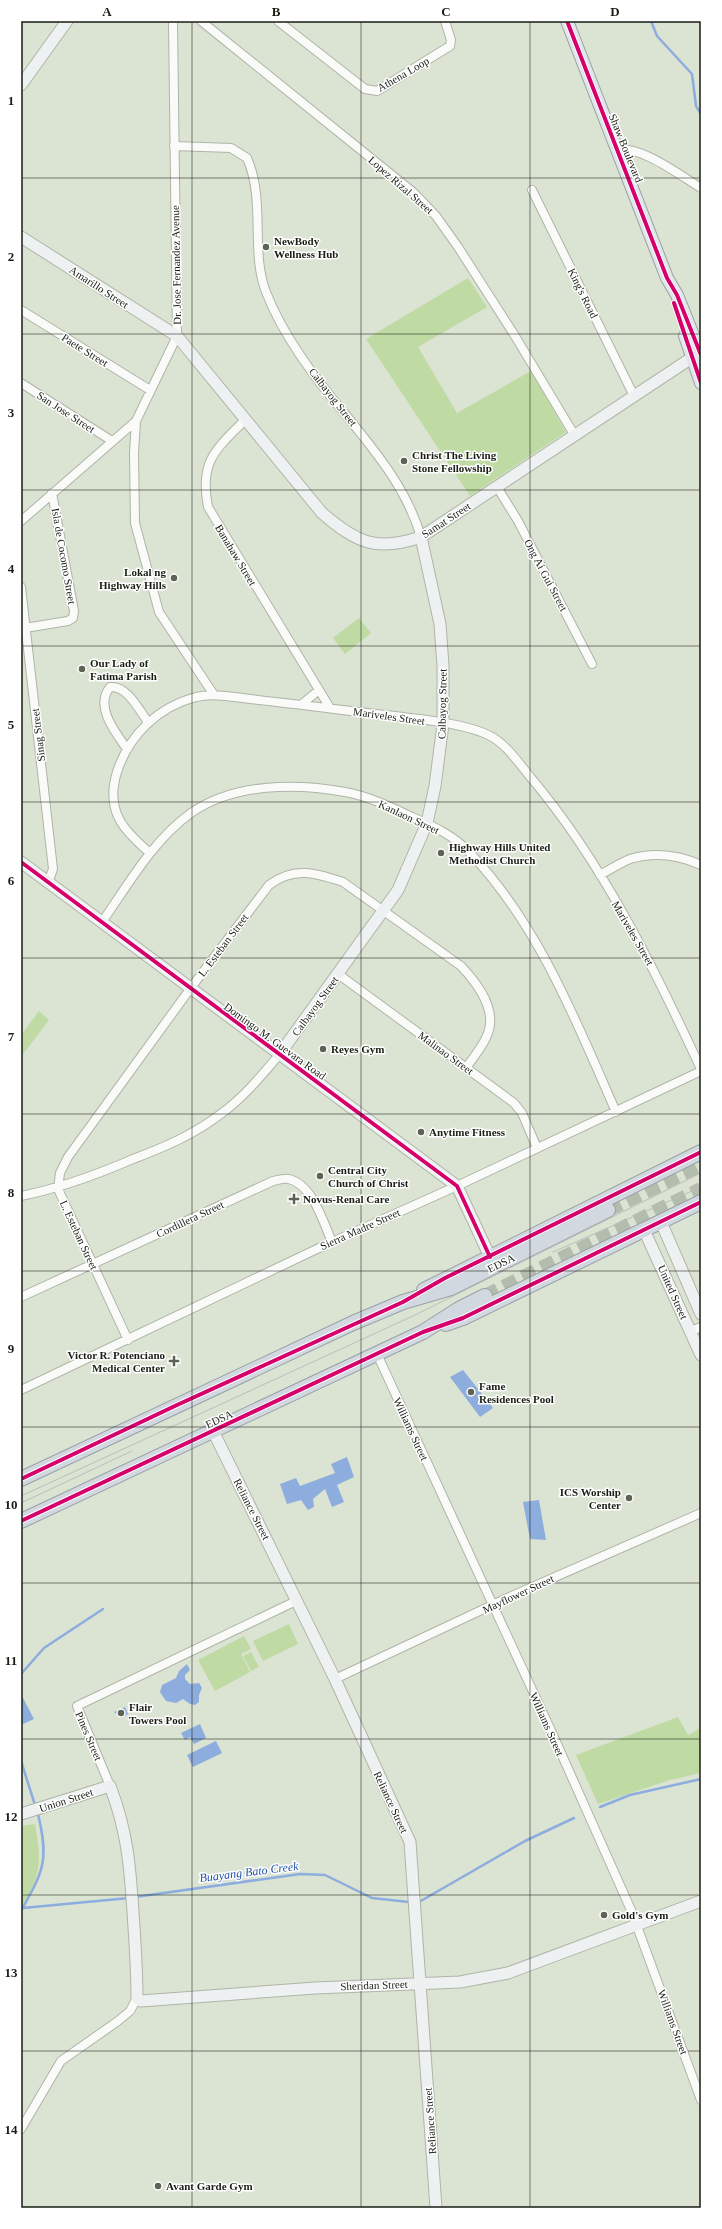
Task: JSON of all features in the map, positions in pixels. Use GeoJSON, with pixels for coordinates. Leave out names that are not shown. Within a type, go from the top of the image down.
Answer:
{"type":"FeatureCollection","features":[{"type":"Feature","properties":{"kind":"highway"},"geometry":{"type":"LineString","coordinates":[[403,1302],[445,1278],[701,1152]]}},
{"type":"Feature","properties":{"kind":"highway"},"geometry":{"type":"LineString","coordinates":[[423,1332],[463,1318],[701,1202]]}},
{"type":"Feature","properties":{"kind":"highway","name":"EDSA"},"geometry":{"type":"LineString","coordinates":[[21,1479],[177,1405],[403,1302],[451,1288],[608,1210]]}},
{"type":"Feature","properties":{"kind":"highway","name":"EDSA"},"geometry":{"type":"LineString","coordinates":[[21,1521],[423,1332],[459,1309],[485,1296]]}},
{"type":"Feature","properties":{"kind":"main road","name":"Shaw Boulevard"},"geometry":{"type":"LineString","coordinates":[[567,21],[669,282],[677,295],[697,356],[701,383]]}},
{"type":"Feature","properties":{"kind":"street"},"geometry":{"type":"LineString","coordinates":[[21,85],[67,21]]}},
{"type":"Feature","properties":{"kind":"street","name":"Dr. Jose Fernandez Avenue"},"geometry":{"type":"LineString","coordinates":[[173,21],[177,336],[136,421],[134,453],[135,523],[156,604],[167,627],[214,695]]}},
{"type":"Feature","properties":{"kind":"street","name":"Lopez Rizal Street"},"geometry":{"type":"LineString","coordinates":[[201,21],[413,192],[436,216],[515,336],[575,436]]}},
{"type":"Feature","properties":{"kind":"street","name":"Athena Loop"},"geometry":{"type":"LineString","coordinates":[[278,21],[365,90],[371,91],[377,91],[450,46],[451,40],[445,21]]}},
{"type":"Feature","properties":{"kind":"street","name":"Calbayog Street"},"geometry":{"type":"LineString","coordinates":[[21,1196],[58,1188],[174,1143],[204,1127],[240,1098],[279,1054],[398,890],[427,823],[435,786],[443,724],[443,666],[440,624],[421,537],[410,505],[378,453],[310,370],[293,344],[266,292],[260,271],[256,186],[247,158],[231,148],[174,146]]}},
{"type":"Feature","properties":{"kind":"street"},"geometry":{"type":"LineString","coordinates":[[618,150],[625,148],[638,152],[701,188]]}},
{"type":"Feature","properties":{"kind":"street","name":"King's Road"},"geometry":{"type":"LineString","coordinates":[[532,190],[634,396]]}},
{"type":"Feature","properties":{"kind":"street","name":"Amarillo Street"},"geometry":{"type":"LineString","coordinates":[[22,240],[177,336]]}},
{"type":"Feature","properties":{"kind":"street","name":"Paete Street"},"geometry":{"type":"LineString","coordinates":[[21,310],[150,390]]}},
{"type":"Feature","properties":{"kind":"street","name":"Samat Street"},"geometry":{"type":"LineString","coordinates":[[177,336],[322,513],[343,530],[358,539],[380,545],[400,544],[421,537],[697,356]]}},
{"type":"Feature","properties":{"kind":"street","name":"San Jose Street"},"geometry":{"type":"LineString","coordinates":[[21,383],[112,441]]}},
{"type":"Feature","properties":{"kind":"street","name":"Banahaw Street"},"geometry":{"type":"LineString","coordinates":[[246,419],[217,448],[210,458],[206,486],[208,508],[330,708]]}},
{"type":"Feature","properties":{"kind":"street"},"geometry":{"type":"LineString","coordinates":[[21,521],[136,421]]}},
{"type":"Feature","properties":{"kind":"street","name":"Ong Ai Gui Street"},"geometry":{"type":"LineString","coordinates":[[497,486],[518,521],[592,664]]}},
{"type":"Feature","properties":{"kind":"street","name":"Isla de Cocomo Street"},"geometry":{"type":"LineString","coordinates":[[25,628],[68,621],[72,618],[74,611],[52,493]]}},
{"type":"Feature","properties":{"kind":"street","name":"Sinag Street"},"geometry":{"type":"LineString","coordinates":[[21,587],[53,869],[48,883]]}},
{"type":"Feature","properties":{"kind":"street"},"geometry":{"type":"LineString","coordinates":[[127,749],[108,721],[104,700],[110,687],[117,686],[123,690],[148,722]]}},
{"type":"Feature","properties":{"kind":"street"},"geometry":{"type":"LineString","coordinates":[[302,704],[319,690]]}},
{"type":"Feature","properties":{"kind":"street","name":"Mariveles Street"},"geometry":{"type":"LineString","coordinates":[[150,853],[128,834],[116,814],[115,780],[127,749],[148,722],[183,701],[198,696],[214,695],[302,704],[443,724],[474,730],[491,736],[502,745],[551,802],[600,875],[656,972],[701,1070]]}},
{"type":"Feature","properties":{"kind":"street","name":"Kanlaon Street"},"geometry":{"type":"LineString","coordinates":[[102,922],[150,853],[186,816],[206,804],[240,793],[278,787],[304,787],[347,792],[372,800],[427,823],[454,838],[471,853],[512,906],[540,952],[565,1000],[616,1112]]}},
{"type":"Feature","properties":{"kind":"street"},"geometry":{"type":"LineString","coordinates":[[600,875],[630,859],[664,855],[680,857],[701,865]]}},
{"type":"Feature","properties":{"kind":"street","name":"Domingo M. Guevara Road"},"geometry":{"type":"LineString","coordinates":[[21,862],[457,1186],[490,1257]]}},
{"type":"Feature","properties":{"kind":"street","name":"L. Esteban Street"},"geometry":{"type":"LineString","coordinates":[[128,1340],[58,1188],[60,1173],[68,1157],[190,989],[269,885],[279,877],[295,873],[324,876],[343,882],[461,966],[472,977],[484,997],[490,1023],[487,1034],[466,1068]]}},
{"type":"Feature","properties":{"kind":"street","name":"Malinao Street"},"geometry":{"type":"LineString","coordinates":[[338,974],[514,1103],[522,1113],[537,1148]]}},
{"type":"Feature","properties":{"kind":"street","name":"Sierra Madre Street"},"geometry":{"type":"LineString","coordinates":[[21,1390],[332,1242],[616,1112],[701,1070]]}},
{"type":"Feature","properties":{"kind":"street","name":"Cordillera Street"},"geometry":{"type":"LineString","coordinates":[[21,1297],[273,1180],[288,1179],[301,1185],[314,1203],[332,1242]]}},
{"type":"Feature","properties":{"kind":"street","name":"United Street"},"geometry":{"type":"LineString","coordinates":[[661,1222],[701,1314]]}},
{"type":"Feature","properties":{"kind":"street","name":"United Street"},"geometry":{"type":"LineString","coordinates":[[644,1230],[696,1329],[701,1355]]}},
{"type":"Feature","properties":{"kind":"street"},"geometry":{"type":"LineString","coordinates":[[651,1244],[658,1238],[667,1236]]}},
{"type":"Feature","properties":{"kind":"street","name":"Williams Street"},"geometry":{"type":"LineString","coordinates":[[377,1354],[492,1606],[553,1735],[637,1925],[701,2100]]}},
{"type":"Feature","properties":{"kind":"street","name":"Reliance Street"},"geometry":{"type":"LineString","coordinates":[[213,1431],[335,1678],[410,1842],[436,2208]]}},
{"type":"Feature","properties":{"kind":"street","name":"Mayflower Street"},"geometry":{"type":"LineString","coordinates":[[335,1678],[701,1513]]}},
{"type":"Feature","properties":{"kind":"street","name":"Pines Street"},"geometry":{"type":"LineString","coordinates":[[139,2000],[131,1878],[126,1833],[121,1812],[77,1706],[296,1601]]}},
{"type":"Feature","properties":{"kind":"street","name":"Union Street"},"geometry":{"type":"LineString","coordinates":[[21,1814],[110,1786]]}},
{"type":"Feature","properties":{"kind":"street","name":"Sheridan Street"},"geometry":{"type":"LineString","coordinates":[[139,2000],[315,1988],[460,1982],[508,1973],[701,1901]]}},
{"type":"Feature","properties":{"kind":"street"},"geometry":{"type":"LineString","coordinates":[[21,2129],[58,2067],[131,2017],[139,2000]]}},
{"type":"Feature","properties":{"kind":"green space"},"geometry":{"type":"Polygon","coordinates":[[[468,278],[487,307],[418,347],[457,413],[531,371],[566,432],[470,496],[366,339],[468,278]]]}},
{"type":"Feature","properties":{"kind":"green space"},"geometry":{"type":"Polygon","coordinates":[[[359,618],[371,633],[345,654],[333,638],[359,618]]]}},
{"type":"Feature","properties":{"kind":"green space"},"geometry":{"type":"Polygon","coordinates":[[[39,1011],[49,1020],[21,1057],[21,1035],[39,1011]]]}},
{"type":"Feature","properties":{"kind":"green space"},"geometry":{"type":"Polygon","coordinates":[[[289,1624],[298,1644],[263,1661],[253,1641],[289,1624]]]}},
{"type":"Feature","properties":{"kind":"green space"},"geometry":{"type":"Polygon","coordinates":[[[244,1636],[251,1649],[241,1654],[250,1672],[215,1691],[198,1660],[244,1636]]]}},
{"type":"Feature","properties":{"kind":"green space"},"geometry":{"type":"Polygon","coordinates":[[[251,1652],[259,1667],[251,1671],[243,1656],[251,1652]]]}},
{"type":"Feature","properties":{"kind":"green space"},"geometry":{"type":"Polygon","coordinates":[[[678,1717],[688,1735],[701,1728],[701,1773],[670,1780],[598,1804],[576,1755],[678,1717]]]}},
{"type":"Feature","properties":{"kind":"green space"},"geometry":{"type":"Polygon","coordinates":[[[35,1824],[39,1849],[38,1868],[33,1887],[21,1909],[21,1826],[35,1824]]]}},
{"type":"Feature","properties":{"kind":"water","name":"Fame Residences Pool"},"geometry":{"type":"Polygon","coordinates":[[[463,1370],[493,1408],[480,1417],[450,1377],[463,1370]]]}},
{"type":"Feature","properties":{"kind":"water"},"geometry":{"type":"Polygon","coordinates":[[[347,1457],[354,1477],[337,1485],[344,1502],[332,1507],[325,1489],[313,1499],[314,1507],[308,1510],[301,1500],[287,1504],[280,1484],[296,1478],[300,1486],[335,1473],[331,1464],[347,1457]]]}},
{"type":"Feature","properties":{"kind":"water"},"geometry":{"type":"Polygon","coordinates":[[[539,1500],[546,1540],[530,1539],[523,1502],[539,1500]]]}},
{"type":"Feature","properties":{"kind":"water"},"geometry":{"type":"Polygon","coordinates":[[[187,1664],[190,1670],[185,1675],[185,1679],[190,1684],[199,1683],[202,1688],[199,1695],[199,1702],[195,1705],[190,1704],[183,1699],[176,1703],[166,1701],[160,1692],[162,1685],[176,1678],[179,1671],[187,1664]]]}},
{"type":"Feature","properties":{"kind":"water"},"geometry":{"type":"Polygon","coordinates":[[[21,1694],[34,1719],[23,1724],[21,1718],[21,1694]]]}},
{"type":"Feature","properties":{"kind":"water","name":"Flair Towers Pool"},"geometry":{"type":"Polygon","coordinates":[[[125,1707],[128,1714],[121,1718],[114,1712],[125,1707]]]}},
{"type":"Feature","properties":{"kind":"water"},"geometry":{"type":"Polygon","coordinates":[[[200,1724],[206,1738],[194,1744],[190,1737],[185,1740],[181,1733],[200,1724]]]}},
{"type":"Feature","properties":{"kind":"water"},"geometry":{"type":"Polygon","coordinates":[[[216,1741],[222,1753],[193,1767],[187,1755],[216,1741]]]}},
{"type":"Feature","properties":{"kind":"waterway"},"geometry":{"type":"LineString","coordinates":[[651,21],[657,36],[692,74],[696,106],[701,114]]}},
{"type":"Feature","properties":{"kind":"waterway","name":"Buayang Bato Creek"},"geometry":{"type":"LineString","coordinates":[[21,1674],[44,1648],[103,1609]]}},
{"type":"Feature","properties":{"kind":"waterway","name":"Buayang Bato Creek"},"geometry":{"type":"LineString","coordinates":[[21,1761],[35,1805]]}},
{"type":"Feature","properties":{"kind":"waterway","name":"Buayang Bato Creek"},"geometry":{"type":"LineString","coordinates":[[600,1807],[630,1795],[701,1779]]}},
{"type":"Feature","properties":{"kind":"waterway","name":"Buayang Bato Creek"},"geometry":{"type":"LineString","coordinates":[[21,1911],[35,1885],[44,1854],[38,1814]]}},
{"type":"Feature","properties":{"kind":"waterway","name":"Buayang Bato Creek"},"geometry":{"type":"LineString","coordinates":[[419,1902],[525,1841],[574,1818]]}},
{"type":"Feature","properties":{"kind":"waterway","name":"Buayang Bato Creek"},"geometry":{"type":"LineString","coordinates":[[135,1897],[300,1874],[325,1875],[372,1898],[409,1902]]}},
{"type":"Feature","properties":{"kind":"waterway","name":"Buayang Bato Creek"},"geometry":{"type":"LineString","coordinates":[[23,1908],[129,1898]]}},
{"type":"Feature","properties":{"kind":"tunnel"},"geometry":{"type":"LineString","coordinates":[[608,1210],[701,1165]]}},
{"type":"Feature","properties":{"kind":"tunnel"},"geometry":{"type":"LineString","coordinates":[[485,1296],[701,1189]]}},
{"type":"Feature","properties":{"kind":"tram line"},"geometry":{"type":"LineString","coordinates":[[21,1496],[415,1315],[701,1173]]}},
{"type":"Feature","properties":{"kind":"tram line"},"geometry":{"type":"LineString","coordinates":[[553,1252],[701,1187]]}},
{"type":"Feature","properties":{"kind":"tram line"},"geometry":{"type":"LineString","coordinates":[[21,1503],[132,1451]]}},
{"type":"Feature","properties":{"kind":"cycle path"},"geometry":{"type":"LineString","coordinates":[[567,21],[667,278],[677,295],[701,355]]}},
{"type":"Feature","properties":{"kind":"cycle path"},"geometry":{"type":"LineString","coordinates":[[674,303],[701,383]]}},
{"type":"Feature","properties":{"kind":"cycle path"},"geometry":{"type":"LineString","coordinates":[[21,862],[457,1186],[490,1257]]}},
{"type":"Feature","properties":{"kind":"cycle path"},"geometry":{"type":"LineString","coordinates":[[21,1479],[177,1405],[403,1302],[445,1278],[701,1152]]}},
{"type":"Feature","properties":{"kind":"cycle path"},"geometry":{"type":"LineString","coordinates":[[21,1521],[423,1332],[463,1318],[701,1202]]}},
{"type":"Feature","properties":{"kind":"place","name":"NewBody Wellness Hub"},"geometry":{"type":"Point","coordinates":[266,247]}},
{"type":"Feature","properties":{"kind":"place","name":"Christ The Living Stone Fellowship"},"geometry":{"type":"Point","coordinates":[404,461]}},
{"type":"Feature","properties":{"kind":"place","name":"Lokal ng Highway Hills"},"geometry":{"type":"Point","coordinates":[174,578]}},
{"type":"Feature","properties":{"kind":"place","name":"Our Lady of Fatima Parish"},"geometry":{"type":"Point","coordinates":[82,669]}},
{"type":"Feature","properties":{"kind":"place","name":"Highway Hills United Methodist Church"},"geometry":{"type":"Point","coordinates":[441,853]}},
{"type":"Feature","properties":{"kind":"place","name":"Reyes Gym"},"geometry":{"type":"Point","coordinates":[323,1049]}},
{"type":"Feature","properties":{"kind":"place","name":"Anytime Fitness"},"geometry":{"type":"Point","coordinates":[421,1132]}},
{"type":"Feature","properties":{"kind":"place","name":"Central City Church of Christ"},"geometry":{"type":"Point","coordinates":[320,1176]}},
{"type":"Feature","properties":{"kind":"place","name":"Novus-Renal Care"},"geometry":{"type":"Point","coordinates":[294,1199]}},
{"type":"Feature","properties":{"kind":"place","name":"Victor R. Potenciano Medical Center"},"geometry":{"type":"Point","coordinates":[174,1361]}},
{"type":"Feature","properties":{"kind":"place","name":"Fame Residences Pool"},"geometry":{"type":"Point","coordinates":[471,1392]}},
{"type":"Feature","properties":{"kind":"place","name":"ICS Worship Center"},"geometry":{"type":"Point","coordinates":[629,1498]}},
{"type":"Feature","properties":{"kind":"place","name":"Flair Towers Pool"},"geometry":{"type":"Point","coordinates":[121,1713]}},
{"type":"Feature","properties":{"kind":"place","name":"Gold's Gym"},"geometry":{"type":"Point","coordinates":[604,1915]}},
{"type":"Feature","properties":{"kind":"place","name":"Avant Garde Gym"},"geometry":{"type":"Point","coordinates":[158,2186]}}]}
